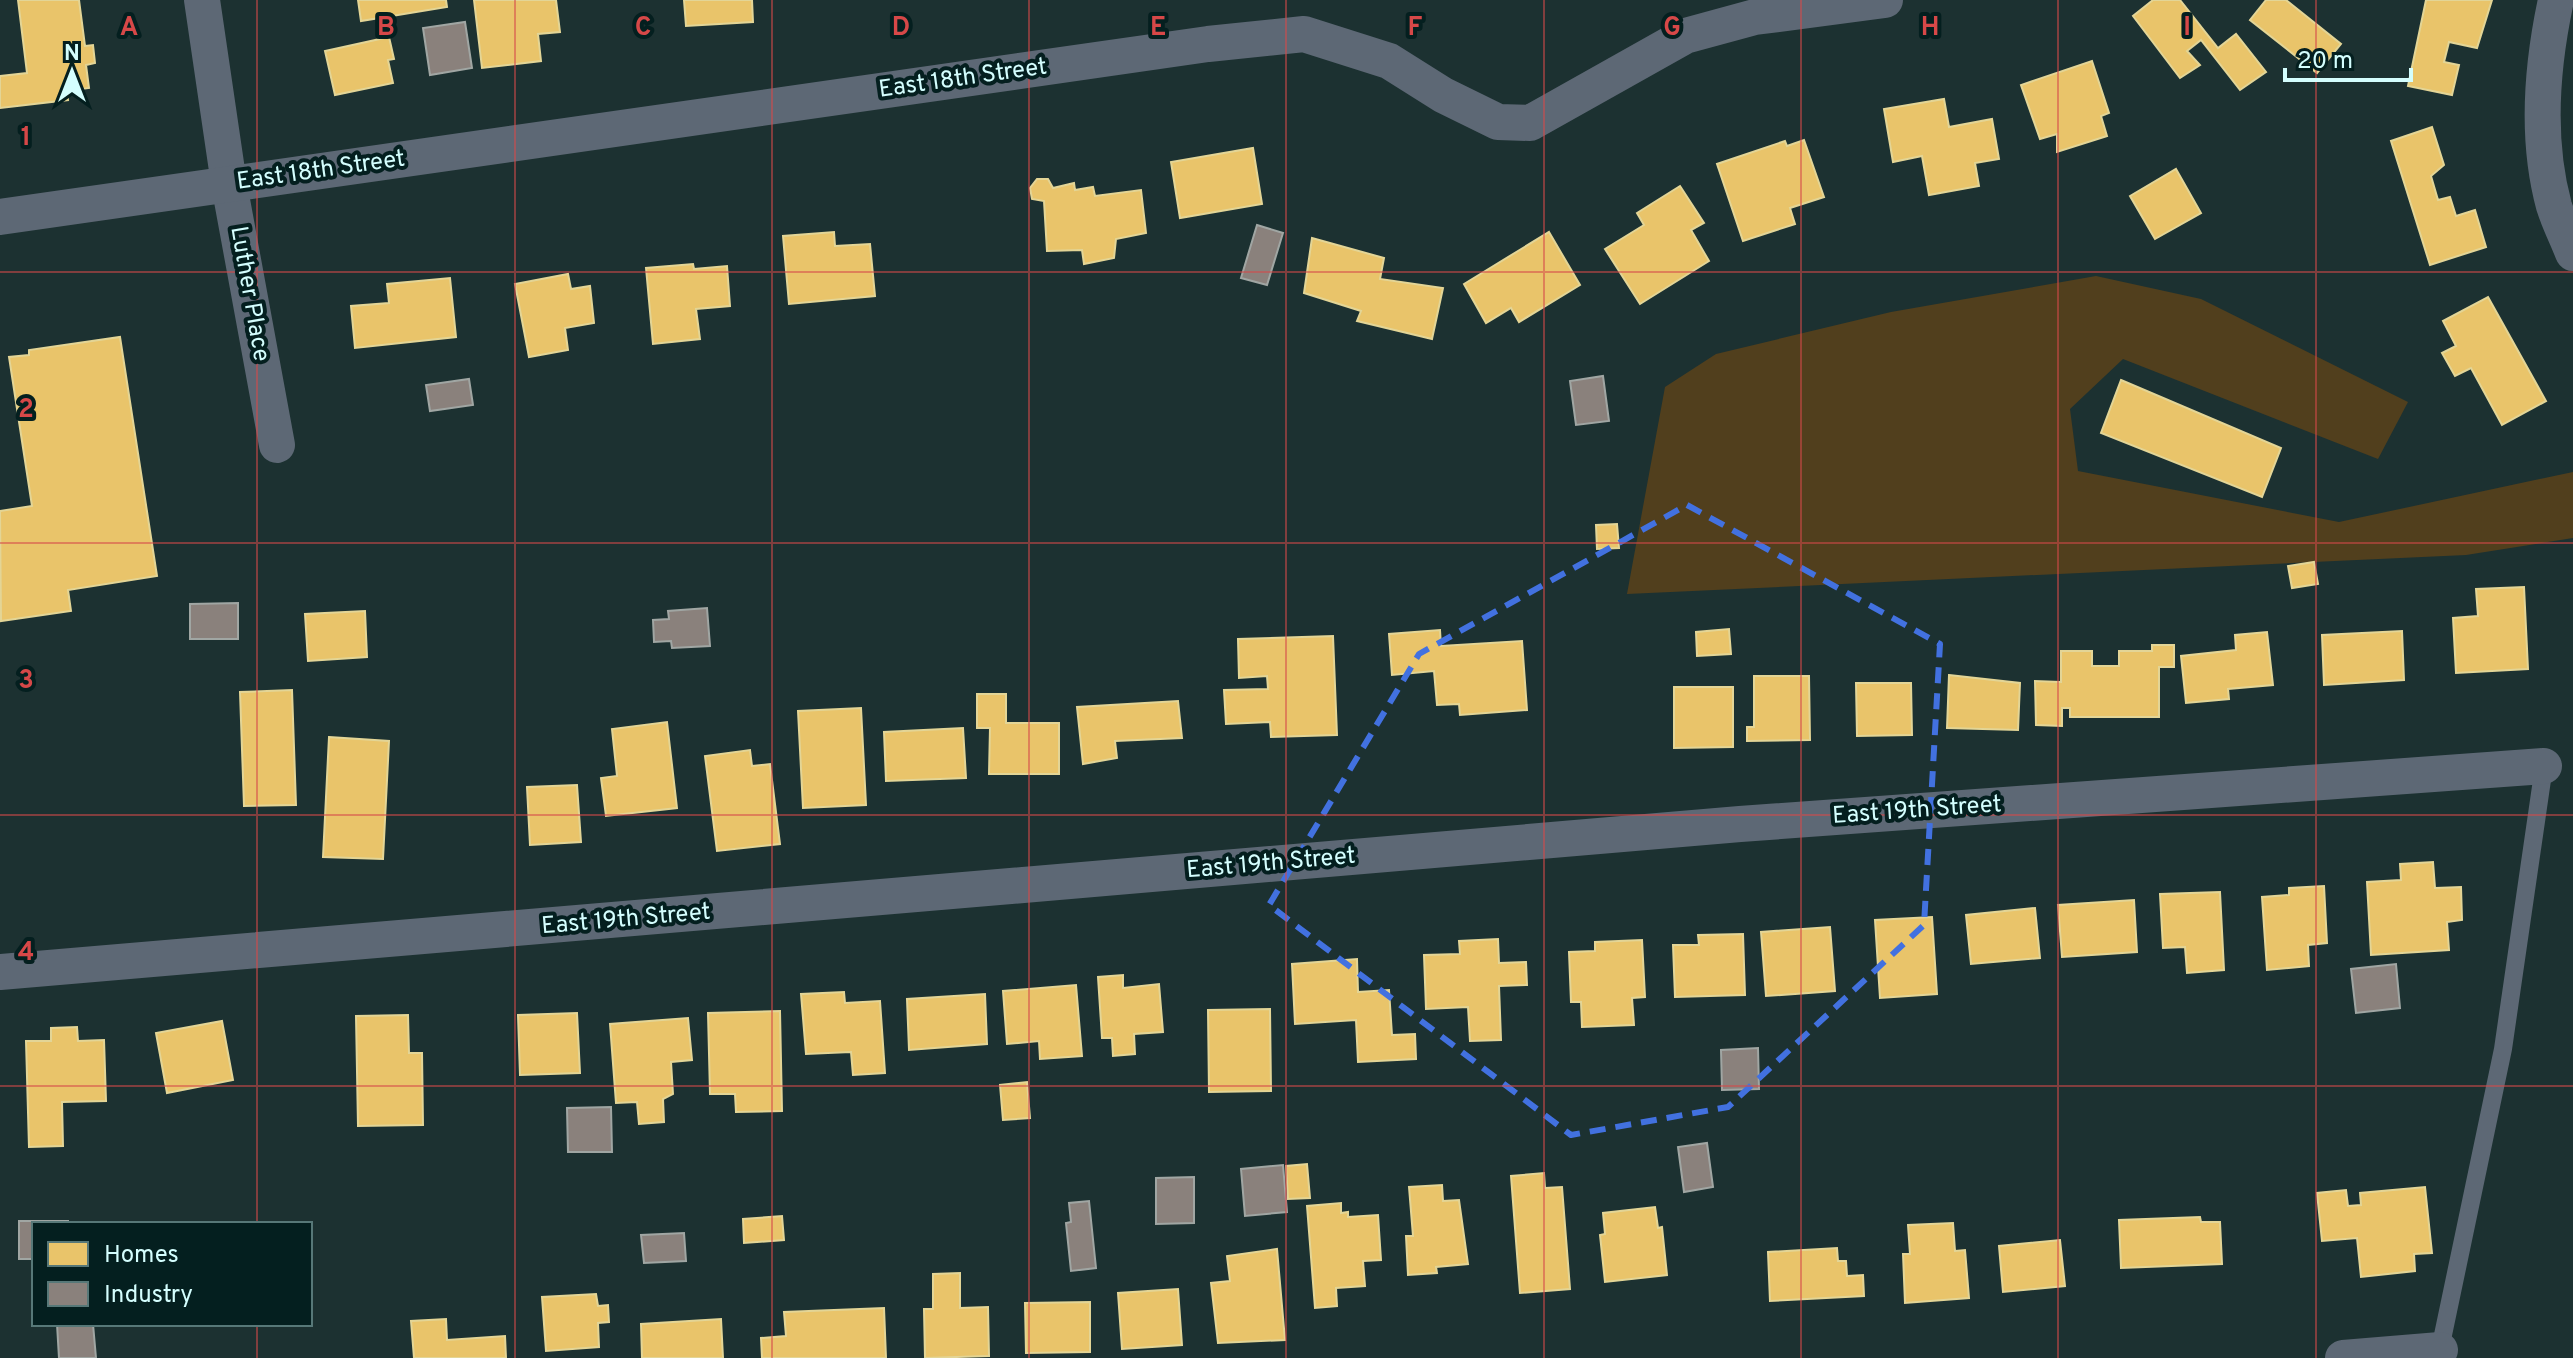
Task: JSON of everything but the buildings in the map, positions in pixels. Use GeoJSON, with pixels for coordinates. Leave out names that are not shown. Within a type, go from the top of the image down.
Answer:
{"type":"FeatureCollection","features":[{"type":"Feature","properties":{"kind":"street","name":"Luther Place"},"geometry":{"type":"LineString","coordinates":[[202,0],[229,184],[277,445]]}},
{"type":"Feature","properties":{"kind":"street","name":"East 18th Street"},"geometry":{"type":"LineString","coordinates":[[0,217],[1208,44],[1304,34],[1389,61],[1443,95],[1498,122],[1530,123],[1685,36],[1755,17],[1885,0]]}},
{"type":"Feature","properties":{"kind":"street"},"geometry":{"type":"LineString","coordinates":[[2556,0],[2548,38],[2543,112],[2554,206],[2573,253]]}},
{"type":"Feature","properties":{"kind":"street","name":"East 19th Street"},"geometry":{"type":"LineString","coordinates":[[0,972],[1740,824],[2544,766]]}},
{"type":"Feature","properties":{"kind":"street"},"geometry":{"type":"LineString","coordinates":[[2343,1358],[2439,1354]]}},
{"type":"Feature","properties":{"kind":"lane"},"geometry":{"type":"LineString","coordinates":[[2439,1354],[2503,1049],[2544,766]]}},
{"type":"Feature","properties":{"kind":"highlighted area"},"geometry":{"type":"Polygon","coordinates":[[[1687,505],[1940,644],[1924,925],[1728,1107],[1571,1135],[1269,905],[1419,654],[1687,505]]]}},
{"type":"Feature","properties":{"kind":"shaded area"},"geometry":{"type":"Polygon","coordinates":[[[2096,276],[2201,299],[2408,402],[2378,459],[2123,359],[2070,409],[2078,471],[2339,522],[2573,472],[2573,538],[2466,555],[1627,594],[1665,387],[1716,354],[1891,312],[2096,276]]]}}]}
